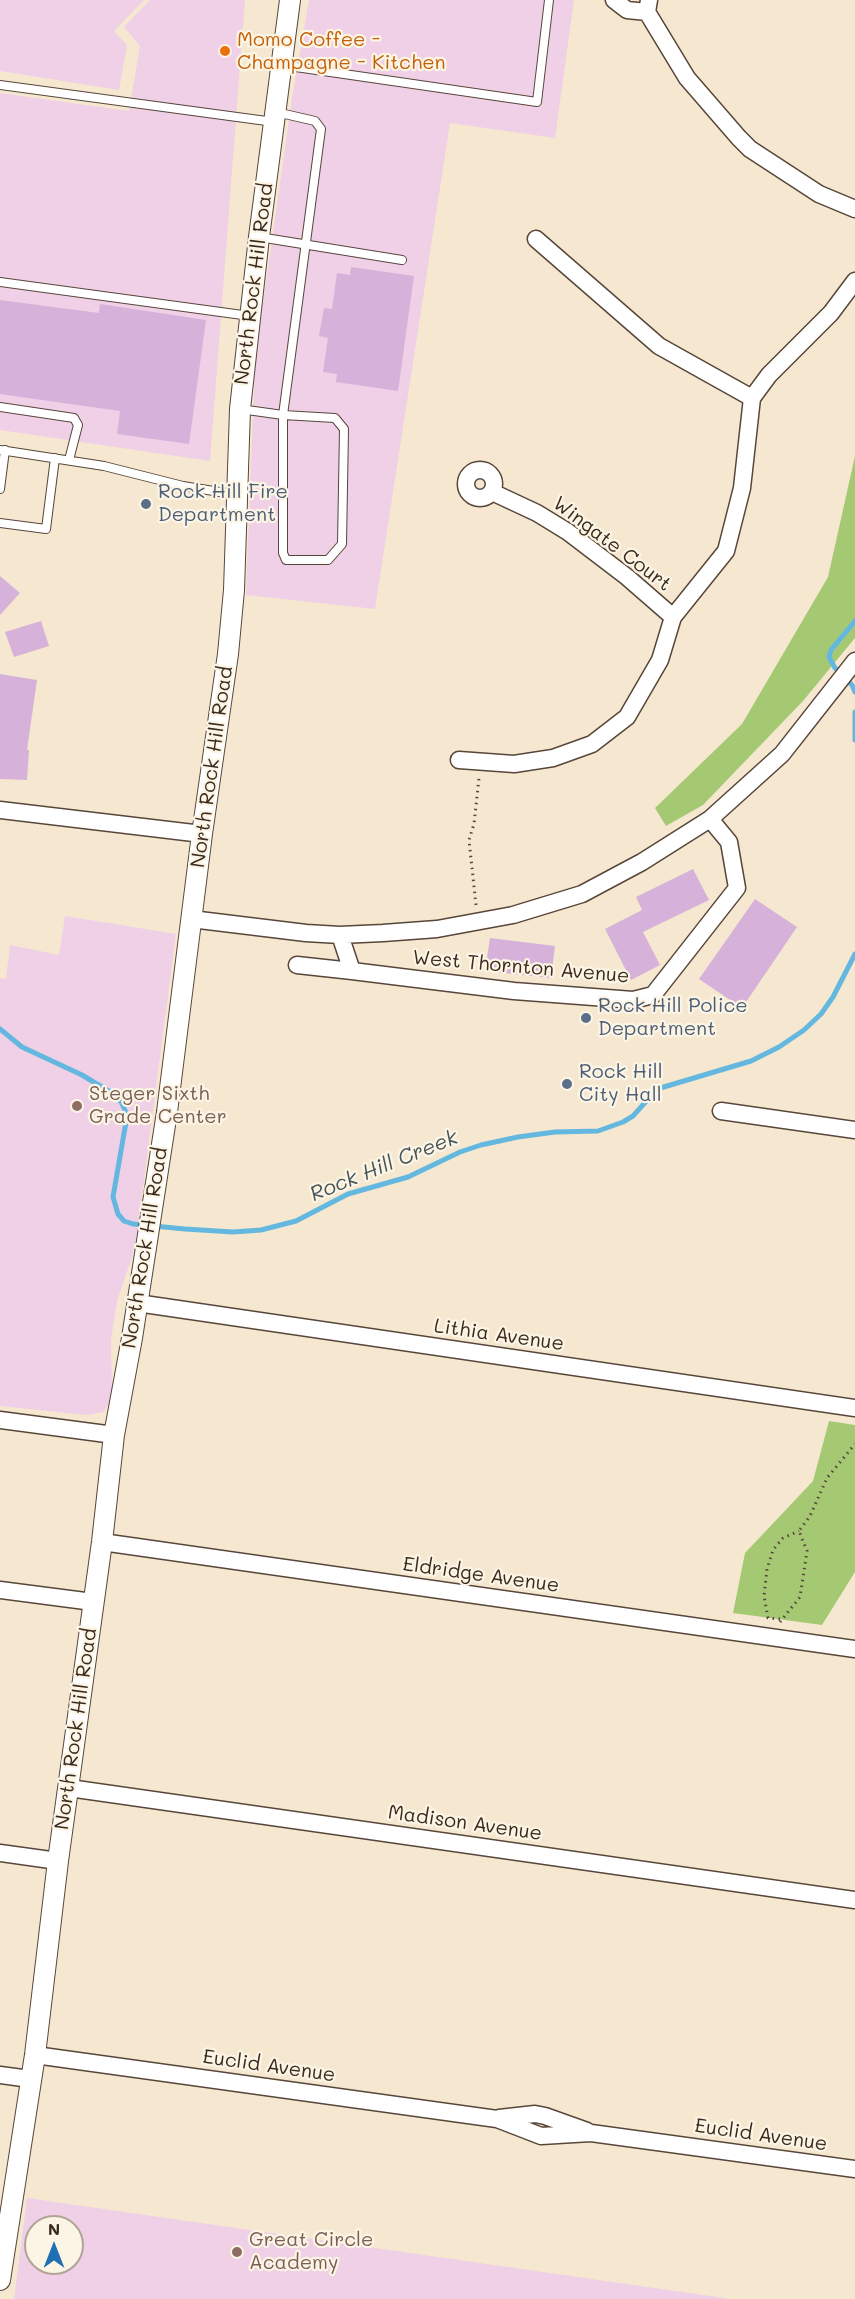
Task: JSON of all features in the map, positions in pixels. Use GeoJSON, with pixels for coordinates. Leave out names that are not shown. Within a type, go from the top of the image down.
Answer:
{"type":"FeatureCollection","features":[{"type":"Feature","properties":{"kind":"street","name":"North Rock Hill Road"},"geometry":{"type":"LineString","coordinates":[[0,2280],[35,2055],[58,1860],[102,1542],[114,1435],[137,1303],[182,1004],[202,834],[228,654],[234,590],[240,410],[259,237],[290,0]]}},
{"type":"Feature","properties":{"kind":"street"},"geometry":{"type":"LineString","coordinates":[[614,0],[627,10],[648,6],[687,78],[750,149],[819,194],[855,209]]}},
{"type":"Feature","properties":{"kind":"street"},"geometry":{"type":"LineString","coordinates":[[536,239],[659,346],[752,398]]}},
{"type":"Feature","properties":{"kind":"street"},"geometry":{"type":"LineString","coordinates":[[459,760],[514,764],[553,758],[592,744],[627,717],[660,660],[673,616],[726,551],[742,488],[752,398],[769,375],[831,313],[855,281]]}},
{"type":"Feature","properties":{"kind":"street","name":"Wingate Court"},"geometry":{"type":"LineString","coordinates":[[492,492],[537,513],[568,532],[673,616]]}},
{"type":"Feature","properties":{"kind":"street"},"geometry":{"type":"LineString","coordinates":[[191,919],[340,935],[437,929],[513,915],[582,894],[642,862],[710,819],[782,754],[852,665]]}},
{"type":"Feature","properties":{"kind":"street"},"geometry":{"type":"LineString","coordinates":[[0,810],[202,834]]}},
{"type":"Feature","properties":{"kind":"street","name":"West Thornton Avenue"},"geometry":{"type":"LineString","coordinates":[[297,965],[514,991],[633,1000],[654,995],[736,888],[729,842],[710,819]]}},
{"type":"Feature","properties":{"kind":"street"},"geometry":{"type":"LineString","coordinates":[[340,935],[352,971]]}},
{"type":"Feature","properties":{"kind":"street"},"geometry":{"type":"LineString","coordinates":[[721,1111],[855,1130]]}},
{"type":"Feature","properties":{"kind":"street","name":"Lithia Avenue"},"geometry":{"type":"LineString","coordinates":[[137,1303],[855,1408]]}},
{"type":"Feature","properties":{"kind":"street"},"geometry":{"type":"LineString","coordinates":[[0,1420],[114,1435]]}},
{"type":"Feature","properties":{"kind":"street","name":"Eldridge Avenue"},"geometry":{"type":"LineString","coordinates":[[102,1542],[855,1649]]}},
{"type":"Feature","properties":{"kind":"street"},"geometry":{"type":"LineString","coordinates":[[0,1590],[93,1602]]}},
{"type":"Feature","properties":{"kind":"street","name":"Madison Avenue"},"geometry":{"type":"LineString","coordinates":[[69,1788],[855,1900]]}},
{"type":"Feature","properties":{"kind":"street"},"geometry":{"type":"LineString","coordinates":[[0,1852],[58,1860]]}},
{"type":"Feature","properties":{"kind":"street","name":"Euclid Avenue"},"geometry":{"type":"LineString","coordinates":[[35,2055],[497,2119],[535,2114],[591,2133],[855,2169]]}},
{"type":"Feature","properties":{"kind":"street"},"geometry":{"type":"LineString","coordinates":[[0,2075],[30,2079]]}},
{"type":"Feature","properties":{"kind":"lane"},"geometry":{"type":"LineString","coordinates":[[282,65],[537,102],[549,0]]}},
{"type":"Feature","properties":{"kind":"lane"},"geometry":{"type":"LineString","coordinates":[[0,85],[315,121],[321,129],[283,415],[283,553],[286,560],[328,560],[342,544],[344,429],[335,418],[283,415],[240,410]]}},
{"type":"Feature","properties":{"kind":"lane"},"geometry":{"type":"LineString","coordinates":[[259,237],[402,260]]}},
{"type":"Feature","properties":{"kind":"lane"},"geometry":{"type":"LineString","coordinates":[[0,282],[250,316]]}},
{"type":"Feature","properties":{"kind":"lane"},"geometry":{"type":"LineString","coordinates":[[0,407],[74,418],[78,425],[69,460]]}},
{"type":"Feature","properties":{"kind":"lane"},"geometry":{"type":"LineString","coordinates":[[0,489],[2,450],[104,466],[183,486],[238,495]]}},
{"type":"Feature","properties":{"kind":"lane"},"geometry":{"type":"LineString","coordinates":[[0,523],[46,529],[55,458]]}},
{"type":"Feature","properties":{"kind":"path"},"geometry":{"type":"LineString","coordinates":[[479,921],[474,897],[469,840],[474,824],[482,761]]}},
{"type":"Feature","properties":{"kind":"path"},"geometry":{"type":"LineString","coordinates":[[780,1619],[768,1617],[764,1596],[767,1569],[773,1550],[783,1538],[799,1531],[810,1516],[827,1478],[855,1443]]}},
{"type":"Feature","properties":{"kind":"path"},"geometry":{"type":"LineString","coordinates":[[777,1638],[780,1619],[801,1597],[807,1551],[799,1531]]}},
{"type":"Feature","properties":{"kind":"shaded area"},"geometry":{"type":"Polygon","coordinates":[[[0,0],[144,0],[114,31],[127,45],[119,90],[0,71],[0,0]]]}},
{"type":"Feature","properties":{"kind":"shaded area"},"geometry":{"type":"Polygon","coordinates":[[[150,0],[245,0],[210,461],[0,430],[0,93],[129,111],[140,46],[124,27],[150,0]]]}},
{"type":"Feature","properties":{"kind":"shaded area"},"geometry":{"type":"Polygon","coordinates":[[[309,0],[574,0],[555,138],[450,123],[375,609],[246,595],[255,360],[292,98],[309,0]]]}},
{"type":"Feature","properties":{"kind":"shaded area","name":"Steger Sixth Grade Center"},"geometry":{"type":"Polygon","coordinates":[[[65,916],[176,934],[137,1233],[132,1257],[117,1301],[111,1340],[112,1397],[104,1412],[87,1415],[0,1406],[0,978],[6,979],[10,945],[59,955],[65,916]]]}},
{"type":"Feature","properties":{"kind":"shaded area","name":"Great Circle Academy"},"geometry":{"type":"Polygon","coordinates":[[[27,2198],[731,2299],[14,2299],[24,2221],[24,2275],[84,2275],[84,2215],[25,2215],[27,2198]]]}},
{"type":"Feature","properties":{"kind":"green space"},"geometry":{"type":"Polygon","coordinates":[[[855,456],[855,638],[803,701],[703,805],[666,826],[655,808],[742,724],[828,577],[855,456]]]}},
{"type":"Feature","properties":{"kind":"green space"},"geometry":{"type":"Polygon","coordinates":[[[829,1421],[855,1425],[855,1572],[822,1625],[733,1613],[745,1553],[813,1481],[829,1421]]]}},
{"type":"Feature","properties":{"kind":"building"},"geometry":{"type":"Polygon","coordinates":[[[351,267],[414,276],[398,391],[336,382],[337,374],[323,372],[328,338],[319,336],[324,308],[332,309],[337,273],[350,275],[351,267]]]}},
{"type":"Feature","properties":{"kind":"building"},"geometry":{"type":"Polygon","coordinates":[[[0,300],[99,313],[100,304],[206,320],[189,444],[117,434],[120,411],[0,394],[0,300]]]}},
{"type":"Feature","properties":{"kind":"building"},"geometry":{"type":"Polygon","coordinates":[[[0,576],[20,593],[0,615],[0,576]]]}},
{"type":"Feature","properties":{"kind":"building"},"geometry":{"type":"Polygon","coordinates":[[[41,621],[49,646],[14,657],[5,632],[41,621]]]}},
{"type":"Feature","properties":{"kind":"building"},"geometry":{"type":"Polygon","coordinates":[[[0,674],[37,680],[27,750],[29,750],[27,780],[0,779],[0,674]]]}},
{"type":"Feature","properties":{"kind":"building"},"geometry":{"type":"Polygon","coordinates":[[[693,869],[709,900],[643,932],[660,965],[631,980],[605,929],[642,910],[636,897],[693,869]]]}},
{"type":"Feature","properties":{"kind":"building"},"geometry":{"type":"Polygon","coordinates":[[[755,899],[797,927],[742,1008],[699,979],[755,899]]]}},
{"type":"Feature","properties":{"kind":"building"},"geometry":{"type":"Polygon","coordinates":[[[490,938],[555,946],[551,978],[485,971],[490,938]]]}},
{"type":"Feature","properties":{"kind":"waterway","name":"Rock Hill Creek"},"geometry":{"type":"LineString","coordinates":[[855,621],[831,650],[829,657],[855,692]]}},
{"type":"Feature","properties":{"kind":"waterway","name":"Rock Hill Creek"},"geometry":{"type":"LineString","coordinates":[[855,712],[855,740]]}},
{"type":"Feature","properties":{"kind":"waterway","name":"Rock Hill Creek"},"geometry":{"type":"LineString","coordinates":[[0,1029],[22,1047],[82,1075],[112,1093],[121,1102],[125,1110],[126,1122],[113,1197],[118,1214],[124,1221],[133,1224],[185,1229],[233,1232],[261,1230],[296,1221],[348,1194],[408,1177],[460,1152],[481,1145],[555,1132],[598,1131],[623,1122],[633,1116],[657,1089],[751,1061],[779,1047],[804,1030],[821,1014],[833,997],[855,954]]}},
{"type":"Feature","properties":{"kind":"place","name":"Momo Coffee - Champagne - Kitchen"},"geometry":{"type":"Point","coordinates":[225,51]}},
{"type":"Feature","properties":{"kind":"place","name":"Rock Hill Fire Department"},"geometry":{"type":"Point","coordinates":[146,504]}},
{"type":"Feature","properties":{"kind":"place","name":"Rock Hill Police Department"},"geometry":{"type":"Point","coordinates":[586,1018]}},
{"type":"Feature","properties":{"kind":"place","name":"Rock Hill City Hall"},"geometry":{"type":"Point","coordinates":[567,1084]}},
{"type":"Feature","properties":{"kind":"place","name":"Steger Sixth Grade Center"},"geometry":{"type":"Point","coordinates":[77,1106]}},
{"type":"Feature","properties":{"kind":"place","name":"Great Circle Academy"},"geometry":{"type":"Point","coordinates":[237,2252]}}]}
